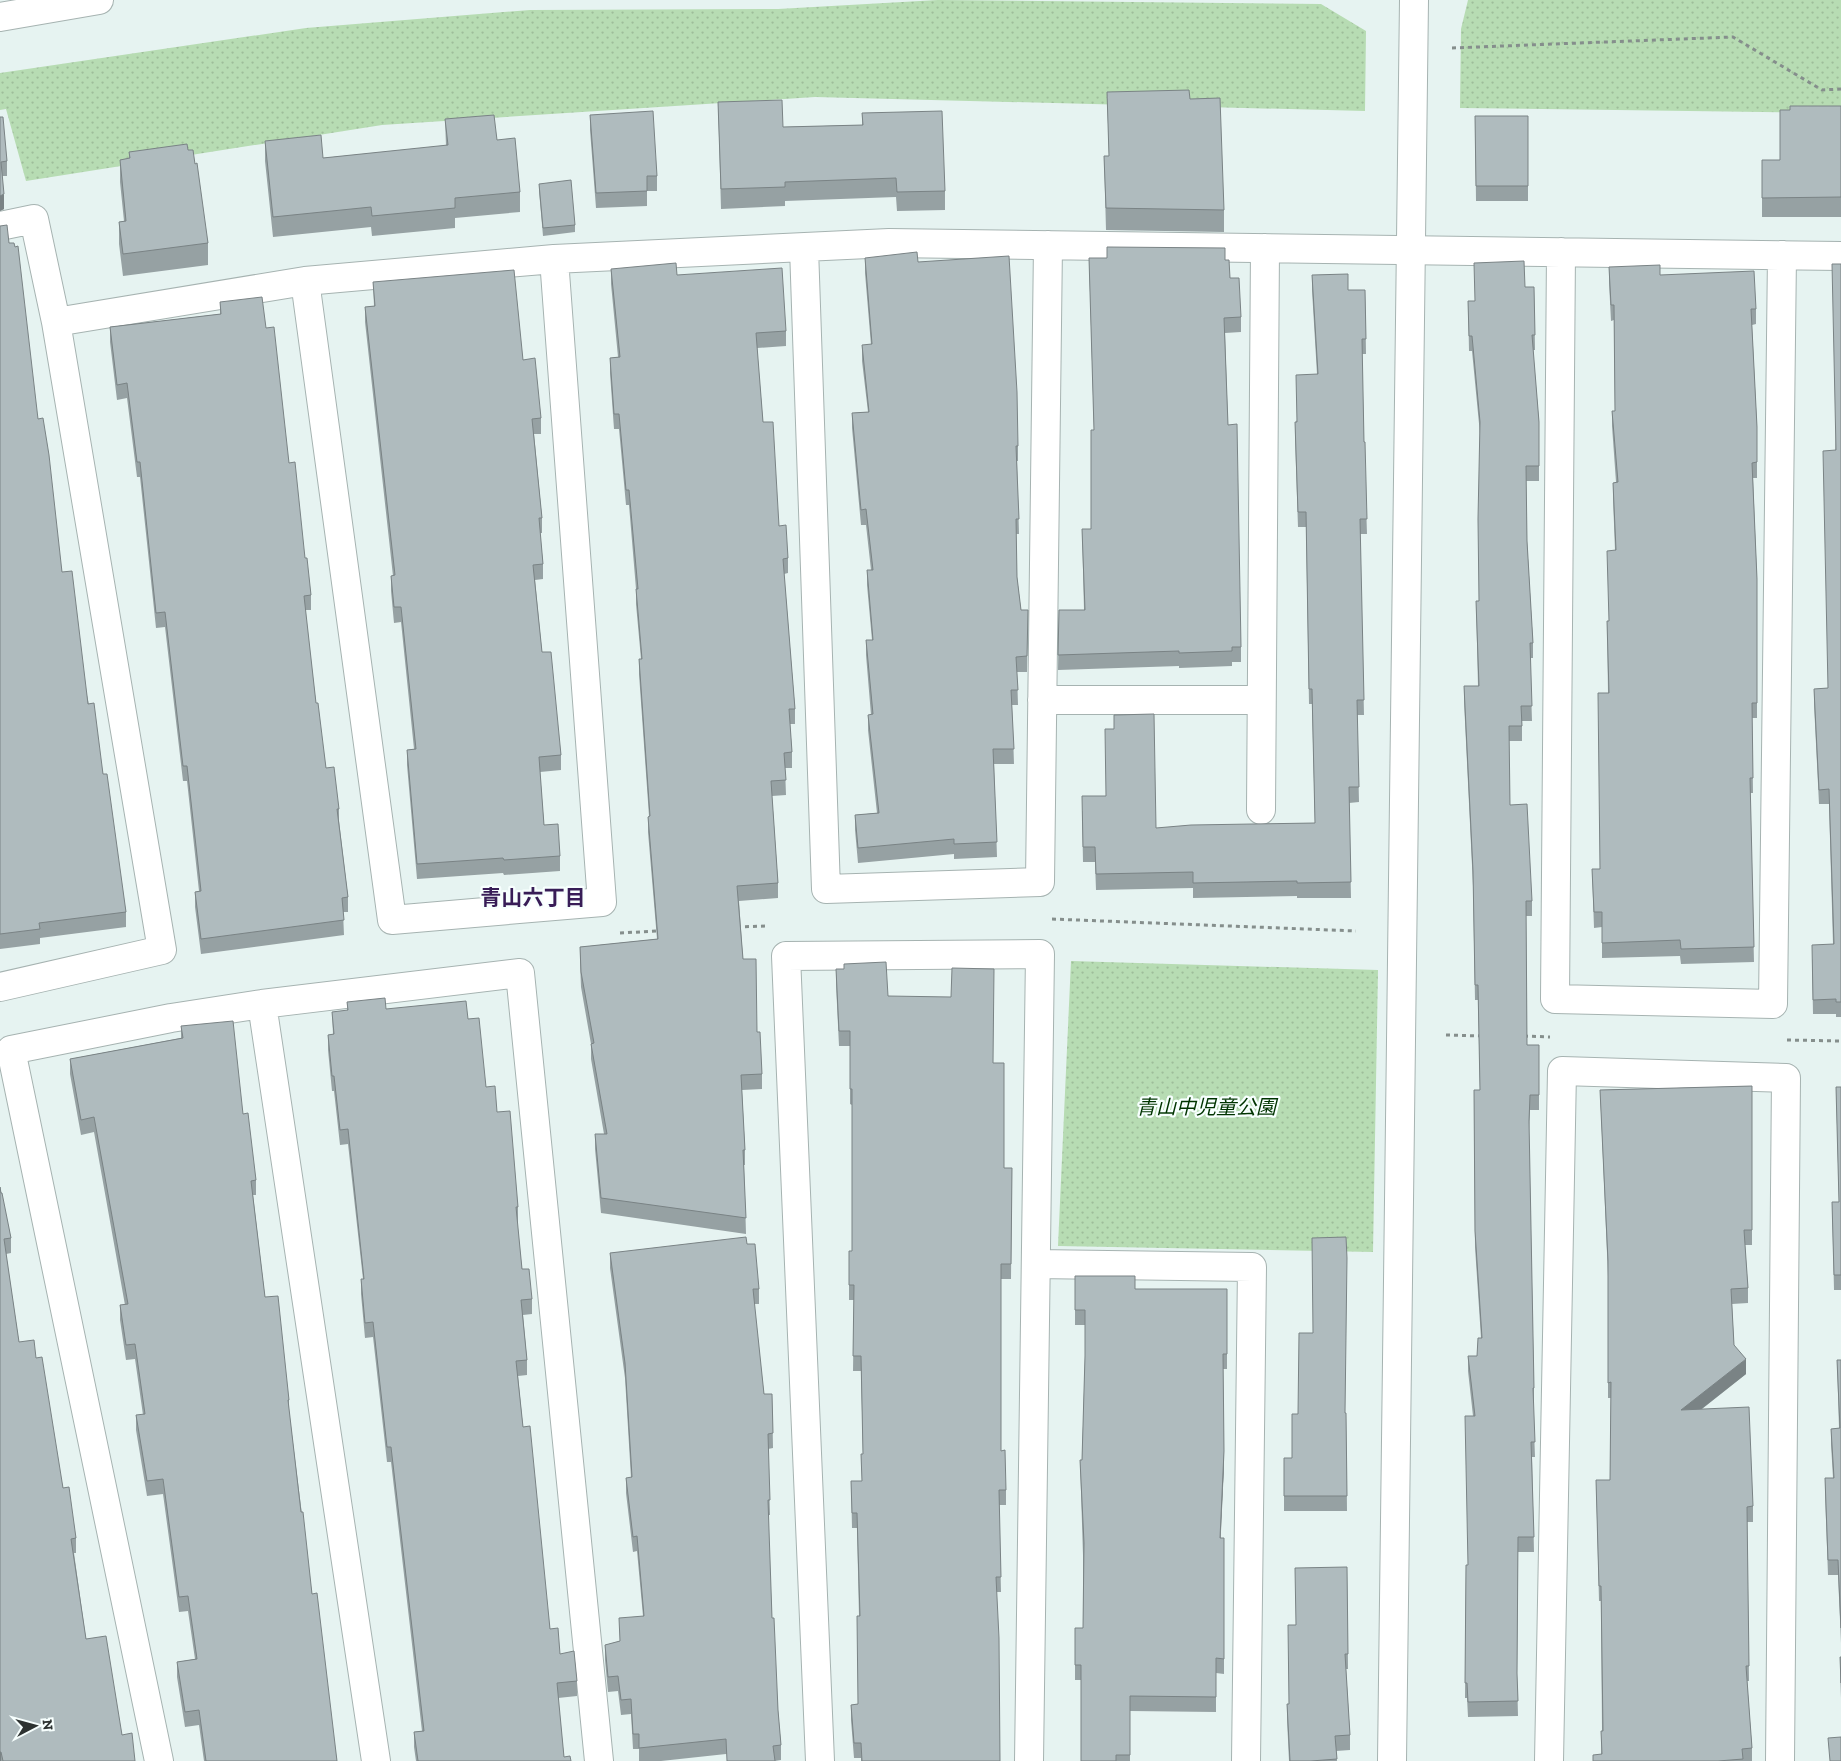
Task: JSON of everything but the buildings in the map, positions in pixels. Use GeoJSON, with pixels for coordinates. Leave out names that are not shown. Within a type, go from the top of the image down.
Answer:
{"type":"FeatureCollection","features":[{"type":"Feature","properties":{"kind":"street"},"geometry":{"type":"LineString","coordinates":[[0,17],[99,0]]}},
{"type":"Feature","properties":{"kind":"street"},"geometry":{"type":"LineString","coordinates":[[1392,1761],[1414,0]]}},
{"type":"Feature","properties":{"kind":"street"},"geometry":{"type":"LineString","coordinates":[[0,226],[34,219],[56,322],[162,950],[0,987]]}},
{"type":"Feature","properties":{"kind":"street"},"geometry":{"type":"LineString","coordinates":[[56,322],[305,281],[554,259],[889,243],[1841,256]]}},
{"type":"Feature","properties":{"kind":"street"},"geometry":{"type":"LineString","coordinates":[[804,248],[826,889],[1040,882],[1048,245]]}},
{"type":"Feature","properties":{"kind":"street"},"geometry":{"type":"LineString","coordinates":[[1261,810],[1265,248]]}},
{"type":"Feature","properties":{"kind":"street"},"geometry":{"type":"LineString","coordinates":[[1561,252],[1555,999],[1774,1004],[1782,255]]}},
{"type":"Feature","properties":{"kind":"street"},"geometry":{"type":"LineString","coordinates":[[305,281],[392,920],[602,902],[554,259]]}},
{"type":"Feature","properties":{"kind":"street"},"geometry":{"type":"LineString","coordinates":[[1042,700],[1261,700]]}},
{"type":"Feature","properties":{"kind":"street"},"geometry":{"type":"LineString","coordinates":[[820,1761],[786,956],[1040,954],[1029,1761]]}},
{"type":"Feature","properties":{"kind":"street"},"geometry":{"type":"LineString","coordinates":[[159,1761],[11,1050],[171,1018],[262,1004],[520,973],[598,1761]]}},
{"type":"Feature","properties":{"kind":"street"},"geometry":{"type":"LineString","coordinates":[[262,1004],[376,1761]]}},
{"type":"Feature","properties":{"kind":"street"},"geometry":{"type":"LineString","coordinates":[[1549,1761],[1562,1071],[1786,1078],[1780,1761]]}},
{"type":"Feature","properties":{"kind":"street"},"geometry":{"type":"LineString","coordinates":[[1036,1264],[1252,1267],[1246,1761]]}},
{"type":"Feature","properties":{"kind":"path"},"geometry":{"type":"LineString","coordinates":[[1452,48],[1733,37],[1822,90],[1841,89]]}},
{"type":"Feature","properties":{"kind":"path"},"geometry":{"type":"LineString","coordinates":[[1050,919],[1356,931]]}},
{"type":"Feature","properties":{"kind":"path"},"geometry":{"type":"LineString","coordinates":[[736,927],[774,926]]}},
{"type":"Feature","properties":{"kind":"path"},"geometry":{"type":"LineString","coordinates":[[612,933],[660,931]]}},
{"type":"Feature","properties":{"kind":"green space"},"geometry":{"type":"Polygon","coordinates":[[[938,0],[1321,4],[1366,31],[1365,111],[815,97],[382,125],[26,181],[6,109],[0,110],[0,73],[306,28],[530,10],[778,9],[938,0]]]}},
{"type":"Feature","properties":{"kind":"green space"},"geometry":{"type":"Polygon","coordinates":[[[1468,0],[1841,0],[1841,113],[1460,108],[1461,29],[1468,0]]]}},
{"type":"Feature","properties":{"kind":"green space","name":"青山中児童公園"},"geometry":{"type":"Polygon","coordinates":[[[1071,961],[1378,970],[1373,1252],[1058,1246],[1071,961]]]}},
{"type":"Feature","properties":{"kind":"district","name":"青山六丁目"},"geometry":{"type":"Point","coordinates":[533,898]}}]}
